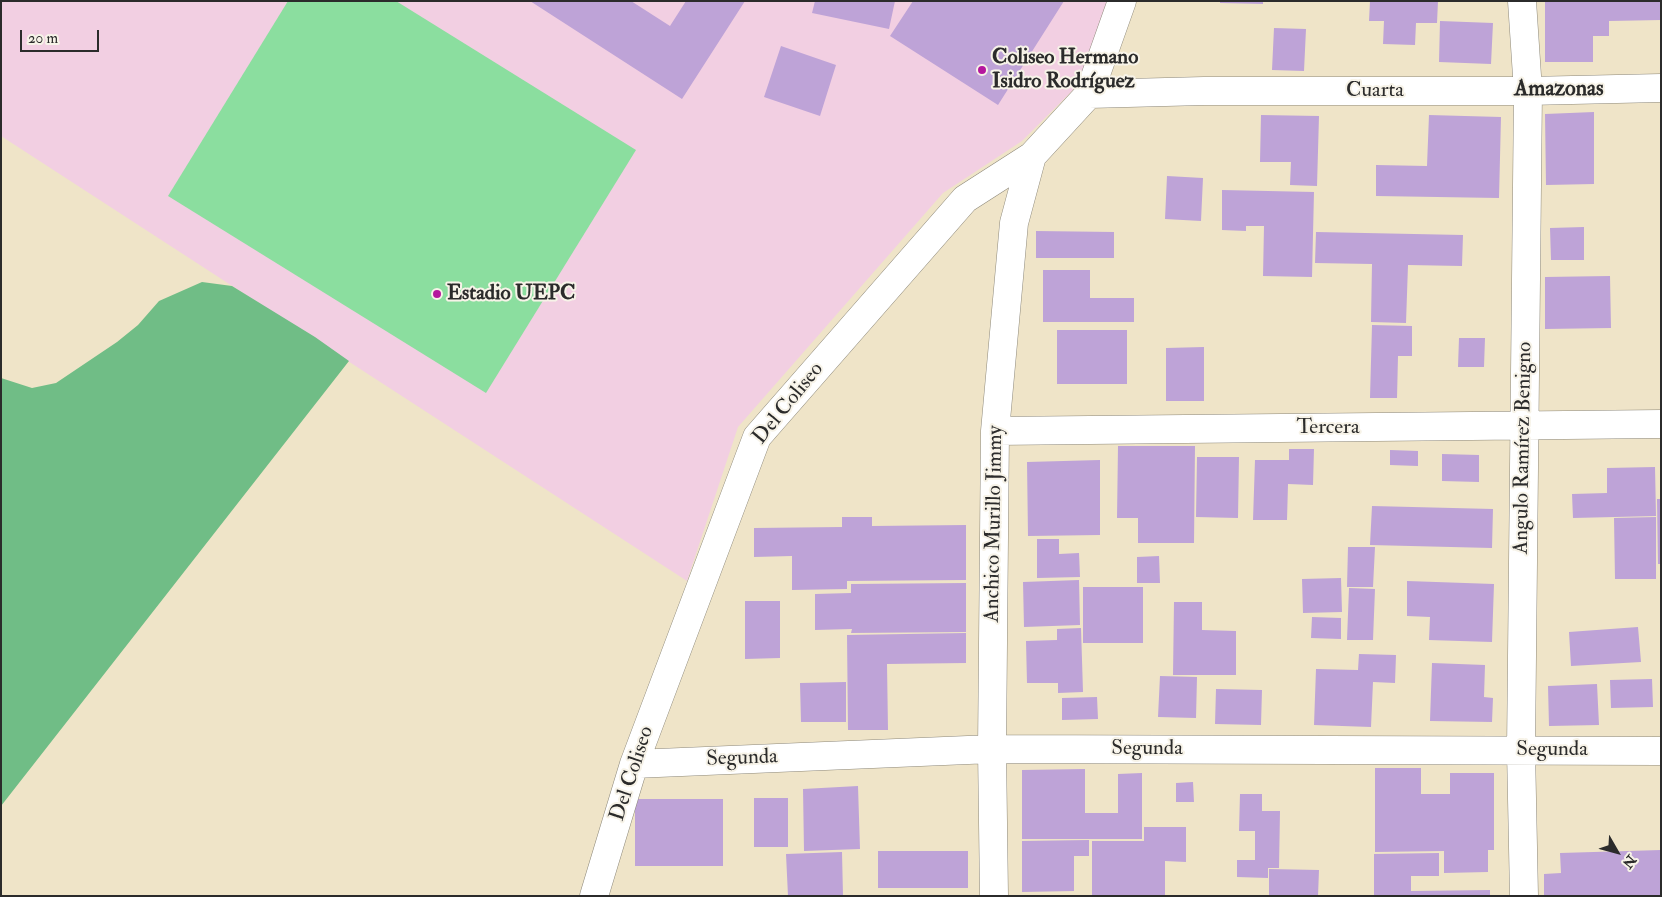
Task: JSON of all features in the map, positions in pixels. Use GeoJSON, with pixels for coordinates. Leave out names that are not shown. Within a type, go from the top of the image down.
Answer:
{"type":"FeatureCollection","features":[{"type":"Feature","properties":{"kind":"street","name":"Del Coliseo"},"geometry":{"type":"LineString","coordinates":[[594,896],[634,764],[757,437],[965,199],[1032,156],[1089,94],[1122,1]]}},
{"type":"Feature","properties":{"kind":"street","name":"Angulo Ramírez Benigno"},"geometry":{"type":"LineString","coordinates":[[1522,1],[1528,91],[1521,750],[1524,896]]}},
{"type":"Feature","properties":{"kind":"street","name":"Cuarta"},"geometry":{"type":"LineString","coordinates":[[1089,94],[1204,91],[1528,91],[1661,88]]}},
{"type":"Feature","properties":{"kind":"street","name":"Anchico Murillo Jimmy"},"geometry":{"type":"LineString","coordinates":[[994,896],[992,749],[995,430],[1014,223],[1032,156]]}},
{"type":"Feature","properties":{"kind":"street","name":"Tercera"},"geometry":{"type":"LineString","coordinates":[[995,430],[1661,424]]}},
{"type":"Feature","properties":{"kind":"street","name":"Segunda"},"geometry":{"type":"LineString","coordinates":[[634,764],[992,749],[1661,751]]}},
{"type":"Feature","properties":{"kind":"shaded area"},"geometry":{"type":"Polygon","coordinates":[[[1,1],[1118,1],[1081,82],[1022,141],[943,193],[738,427],[687,581],[1,136],[1,1]]]}},
{"type":"Feature","properties":{"kind":"green space","name":"Estadio UEPC"},"geometry":{"type":"Polygon","coordinates":[[[288,1],[396,1],[636,150],[486,393],[168,196],[288,1]]]}},
{"type":"Feature","properties":{"kind":"green space"},"geometry":{"type":"Polygon","coordinates":[[[202,282],[232,286],[315,337],[349,361],[1,806],[1,378],[32,388],[56,383],[117,342],[138,325],[159,301],[202,282]]]}},
{"type":"Feature","properties":{"kind":"building"},"geometry":{"type":"Polygon","coordinates":[[[530,1],[631,1],[670,26],[686,1],[745,1],[682,99],[530,1]]]}},
{"type":"Feature","properties":{"kind":"building"},"geometry":{"type":"Polygon","coordinates":[[[815,1],[895,1],[889,29],[812,13],[815,1]]]}},
{"type":"Feature","properties":{"kind":"building","name":"Coliseo Hermano Isidro Rodríguez"},"geometry":{"type":"Polygon","coordinates":[[[913,1],[1064,1],[998,105],[890,36],[913,1]]]}},
{"type":"Feature","properties":{"kind":"building"},"geometry":{"type":"Polygon","coordinates":[[[1220,1],[1263,1],[1263,4],[1220,3],[1220,1]]]}},
{"type":"Feature","properties":{"kind":"building"},"geometry":{"type":"Polygon","coordinates":[[[1370,1],[1438,1],[1437,23],[1416,23],[1415,45],[1383,44],[1384,21],[1369,21],[1370,1]]]}},
{"type":"Feature","properties":{"kind":"building"},"geometry":{"type":"Polygon","coordinates":[[[1545,1],[1661,1],[1661,20],[1609,21],[1609,36],[1593,36],[1593,62],[1545,62],[1545,1]]]}},
{"type":"Feature","properties":{"kind":"building"},"geometry":{"type":"Polygon","coordinates":[[[1440,21],[1493,23],[1491,64],[1439,62],[1440,21]]]}},
{"type":"Feature","properties":{"kind":"building"},"geometry":{"type":"Polygon","coordinates":[[[1274,28],[1306,29],[1304,71],[1272,70],[1274,28]]]}},
{"type":"Feature","properties":{"kind":"building"},"geometry":{"type":"Polygon","coordinates":[[[781,46],[836,65],[820,116],[764,97],[781,46]]]}},
{"type":"Feature","properties":{"kind":"building"},"geometry":{"type":"Polygon","coordinates":[[[1594,112],[1594,184],[1546,185],[1545,114],[1594,112]]]}},
{"type":"Feature","properties":{"kind":"building"},"geometry":{"type":"Polygon","coordinates":[[[1261,115],[1319,116],[1317,186],[1290,185],[1291,162],[1260,162],[1261,115]]]}},
{"type":"Feature","properties":{"kind":"building"},"geometry":{"type":"Polygon","coordinates":[[[1429,115],[1501,117],[1499,198],[1376,196],[1376,165],[1427,166],[1429,115]]]}},
{"type":"Feature","properties":{"kind":"building"},"geometry":{"type":"Polygon","coordinates":[[[1167,176],[1203,178],[1201,221],[1165,219],[1167,176]]]}},
{"type":"Feature","properties":{"kind":"building"},"geometry":{"type":"Polygon","coordinates":[[[1222,190],[1314,192],[1312,277],[1263,276],[1264,226],[1246,226],[1246,231],[1222,230],[1222,190]]]}},
{"type":"Feature","properties":{"kind":"building"},"geometry":{"type":"Polygon","coordinates":[[[1584,227],[1584,260],[1551,260],[1550,228],[1584,227]]]}},
{"type":"Feature","properties":{"kind":"building"},"geometry":{"type":"Polygon","coordinates":[[[1036,231],[1114,232],[1114,258],[1036,258],[1036,231]]]}},
{"type":"Feature","properties":{"kind":"building"},"geometry":{"type":"Polygon","coordinates":[[[1316,232],[1463,235],[1462,266],[1408,265],[1406,323],[1371,322],[1372,264],[1315,263],[1316,232]]]}},
{"type":"Feature","properties":{"kind":"building"},"geometry":{"type":"Polygon","coordinates":[[[1043,270],[1090,270],[1090,298],[1134,298],[1134,322],[1043,322],[1043,270]]]}},
{"type":"Feature","properties":{"kind":"building"},"geometry":{"type":"Polygon","coordinates":[[[1610,276],[1611,328],[1545,329],[1545,277],[1610,276]]]}},
{"type":"Feature","properties":{"kind":"building"},"geometry":{"type":"Polygon","coordinates":[[[1372,325],[1412,326],[1412,356],[1398,356],[1397,398],[1370,398],[1372,325]]]}},
{"type":"Feature","properties":{"kind":"building"},"geometry":{"type":"Polygon","coordinates":[[[1057,330],[1127,330],[1127,384],[1057,384],[1057,330]]]}},
{"type":"Feature","properties":{"kind":"building"},"geometry":{"type":"Polygon","coordinates":[[[1459,338],[1485,338],[1484,367],[1458,367],[1459,338]]]}},
{"type":"Feature","properties":{"kind":"building"},"geometry":{"type":"Polygon","coordinates":[[[1204,347],[1204,401],[1166,401],[1166,348],[1204,347]]]}},
{"type":"Feature","properties":{"kind":"building"},"geometry":{"type":"Polygon","coordinates":[[[1118,446],[1195,446],[1194,543],[1138,543],[1138,518],[1117,518],[1118,446]]]}},
{"type":"Feature","properties":{"kind":"building"},"geometry":{"type":"Polygon","coordinates":[[[1289,449],[1314,449],[1313,485],[1288,484],[1287,520],[1253,520],[1255,460],[1289,460],[1289,449]]]}},
{"type":"Feature","properties":{"kind":"building"},"geometry":{"type":"Polygon","coordinates":[[[1390,450],[1418,451],[1418,466],[1390,465],[1390,450]]]}},
{"type":"Feature","properties":{"kind":"building"},"geometry":{"type":"Polygon","coordinates":[[[1442,454],[1479,455],[1479,482],[1442,481],[1442,454]]]}},
{"type":"Feature","properties":{"kind":"building"},"geometry":{"type":"Polygon","coordinates":[[[1197,457],[1239,457],[1238,518],[1196,517],[1197,457]]]}},
{"type":"Feature","properties":{"kind":"building"},"geometry":{"type":"Polygon","coordinates":[[[1100,460],[1100,535],[1028,536],[1027,462],[1100,460]]]}},
{"type":"Feature","properties":{"kind":"building"},"geometry":{"type":"Polygon","coordinates":[[[1655,467],[1656,516],[1573,518],[1572,494],[1607,493],[1607,468],[1655,467]]]}},
{"type":"Feature","properties":{"kind":"building"},"geometry":{"type":"Polygon","coordinates":[[[1657,499],[1661,499],[1661,564],[1658,564],[1657,499]]]}},
{"type":"Feature","properties":{"kind":"building"},"geometry":{"type":"Polygon","coordinates":[[[1372,506],[1493,509],[1492,548],[1370,545],[1372,506]]]}},
{"type":"Feature","properties":{"kind":"building"},"geometry":{"type":"Polygon","coordinates":[[[842,517],[872,517],[872,526],[966,525],[966,580],[847,581],[847,589],[792,590],[792,556],[754,557],[754,528],[842,527],[842,517]]]}},
{"type":"Feature","properties":{"kind":"building"},"geometry":{"type":"Polygon","coordinates":[[[1656,517],[1656,579],[1615,579],[1614,518],[1656,517]]]}},
{"type":"Feature","properties":{"kind":"building"},"geometry":{"type":"Polygon","coordinates":[[[1037,539],[1059,539],[1059,554],[1079,553],[1080,577],[1037,578],[1037,539]]]}},
{"type":"Feature","properties":{"kind":"building"},"geometry":{"type":"Polygon","coordinates":[[[1348,547],[1375,547],[1373,587],[1347,587],[1348,547]]]}},
{"type":"Feature","properties":{"kind":"building"},"geometry":{"type":"Polygon","coordinates":[[[1159,556],[1160,583],[1137,583],[1137,557],[1159,556]]]}},
{"type":"Feature","properties":{"kind":"building"},"geometry":{"type":"Polygon","coordinates":[[[1341,578],[1342,612],[1303,613],[1302,579],[1341,578]]]}},
{"type":"Feature","properties":{"kind":"building"},"geometry":{"type":"Polygon","coordinates":[[[1079,580],[1080,625],[1024,627],[1023,582],[1079,580]]]}},
{"type":"Feature","properties":{"kind":"building"},"geometry":{"type":"Polygon","coordinates":[[[1407,581],[1494,584],[1492,642],[1429,640],[1430,617],[1407,616],[1407,581]]]}},
{"type":"Feature","properties":{"kind":"building"},"geometry":{"type":"Polygon","coordinates":[[[966,583],[966,632],[851,633],[852,629],[815,630],[815,594],[851,593],[851,584],[966,583]]]}},
{"type":"Feature","properties":{"kind":"building"},"geometry":{"type":"Polygon","coordinates":[[[1083,587],[1143,587],[1143,643],[1083,643],[1083,587]]]}},
{"type":"Feature","properties":{"kind":"building"},"geometry":{"type":"Polygon","coordinates":[[[1349,588],[1375,589],[1373,640],[1347,640],[1349,588]]]}},
{"type":"Feature","properties":{"kind":"building"},"geometry":{"type":"Polygon","coordinates":[[[745,601],[780,601],[780,658],[745,659],[745,601]]]}},
{"type":"Feature","properties":{"kind":"building"},"geometry":{"type":"Polygon","coordinates":[[[1174,602],[1202,602],[1202,630],[1236,631],[1236,675],[1173,675],[1174,602]]]}},
{"type":"Feature","properties":{"kind":"building"},"geometry":{"type":"Polygon","coordinates":[[[1312,617],[1341,618],[1341,639],[1311,638],[1312,617]]]}},
{"type":"Feature","properties":{"kind":"building"},"geometry":{"type":"Polygon","coordinates":[[[1638,627],[1641,662],[1571,666],[1569,632],[1638,627]]]}},
{"type":"Feature","properties":{"kind":"building"},"geometry":{"type":"Polygon","coordinates":[[[1081,628],[1083,692],[1058,693],[1058,683],[1027,683],[1026,641],[1057,640],[1057,629],[1081,628]]]}},
{"type":"Feature","properties":{"kind":"building"},"geometry":{"type":"Polygon","coordinates":[[[966,633],[966,663],[887,664],[888,730],[848,730],[847,635],[966,633]]]}},
{"type":"Feature","properties":{"kind":"building"},"geometry":{"type":"Polygon","coordinates":[[[1359,654],[1396,655],[1395,683],[1373,682],[1371,727],[1314,725],[1316,669],[1358,670],[1359,654]]]}},
{"type":"Feature","properties":{"kind":"building"},"geometry":{"type":"Polygon","coordinates":[[[1432,663],[1485,665],[1484,697],[1493,698],[1492,722],[1430,721],[1432,663]]]}},
{"type":"Feature","properties":{"kind":"building"},"geometry":{"type":"Polygon","coordinates":[[[1160,676],[1197,677],[1196,718],[1158,717],[1160,676]]]}},
{"type":"Feature","properties":{"kind":"building"},"geometry":{"type":"Polygon","coordinates":[[[1652,679],[1653,707],[1611,708],[1610,680],[1652,679]]]}},
{"type":"Feature","properties":{"kind":"building"},"geometry":{"type":"Polygon","coordinates":[[[846,682],[846,722],[801,722],[800,683],[846,682]]]}},
{"type":"Feature","properties":{"kind":"building"},"geometry":{"type":"Polygon","coordinates":[[[1597,684],[1599,725],[1549,726],[1548,686],[1597,684]]]}},
{"type":"Feature","properties":{"kind":"building"},"geometry":{"type":"Polygon","coordinates":[[[1216,689],[1262,690],[1261,725],[1215,724],[1216,689]]]}},
{"type":"Feature","properties":{"kind":"building"},"geometry":{"type":"Polygon","coordinates":[[[1097,697],[1098,719],[1062,720],[1062,698],[1097,697]]]}},
{"type":"Feature","properties":{"kind":"building"},"geometry":{"type":"Polygon","coordinates":[[[1375,768],[1421,768],[1421,794],[1450,794],[1450,773],[1494,773],[1494,850],[1488,850],[1488,872],[1444,873],[1444,851],[1375,852],[1375,768]]]}},
{"type":"Feature","properties":{"kind":"building"},"geometry":{"type":"Polygon","coordinates":[[[1085,769],[1085,813],[1118,813],[1118,774],[1142,773],[1142,839],[1022,839],[1022,770],[1085,769]]]}},
{"type":"Feature","properties":{"kind":"building"},"geometry":{"type":"Polygon","coordinates":[[[1193,782],[1194,802],[1176,802],[1176,783],[1193,782]]]}},
{"type":"Feature","properties":{"kind":"building"},"geometry":{"type":"Polygon","coordinates":[[[858,786],[860,849],[804,851],[803,789],[858,786]]]}},
{"type":"Feature","properties":{"kind":"building"},"geometry":{"type":"Polygon","coordinates":[[[1240,794],[1262,794],[1262,811],[1280,811],[1279,868],[1268,868],[1268,878],[1237,877],[1237,860],[1255,860],[1255,831],[1239,831],[1240,794]]]}},
{"type":"Feature","properties":{"kind":"building"},"geometry":{"type":"Polygon","coordinates":[[[754,798],[788,798],[788,847],[754,847],[754,798]]]}},
{"type":"Feature","properties":{"kind":"building"},"geometry":{"type":"Polygon","coordinates":[[[635,799],[723,799],[723,866],[635,866],[635,799]]]}},
{"type":"Feature","properties":{"kind":"building"},"geometry":{"type":"Polygon","coordinates":[[[1144,827],[1186,827],[1186,862],[1165,861],[1165,896],[1092,896],[1092,841],[1144,841],[1144,827]]]}},
{"type":"Feature","properties":{"kind":"building"},"geometry":{"type":"Polygon","coordinates":[[[1089,840],[1089,856],[1074,856],[1074,891],[1022,892],[1022,841],[1089,840]]]}},
{"type":"Feature","properties":{"kind":"building"},"geometry":{"type":"Polygon","coordinates":[[[1661,850],[1661,896],[1544,896],[1544,874],[1561,873],[1560,853],[1661,850]]]}},
{"type":"Feature","properties":{"kind":"building"},"geometry":{"type":"Polygon","coordinates":[[[878,851],[968,851],[968,888],[878,888],[878,851]]]}},
{"type":"Feature","properties":{"kind":"building"},"geometry":{"type":"Polygon","coordinates":[[[842,852],[843,896],[788,896],[786,854],[842,852]]]}},
{"type":"Feature","properties":{"kind":"building"},"geometry":{"type":"Polygon","coordinates":[[[1439,853],[1439,876],[1411,876],[1411,891],[1490,890],[1490,896],[1374,896],[1374,854],[1439,853]]]}},
{"type":"Feature","properties":{"kind":"building"},"geometry":{"type":"Polygon","coordinates":[[[1269,869],[1319,870],[1318,896],[1269,896],[1269,869]]]}},
{"type":"Feature","properties":{"kind":"place","name":"Coliseo Hermano Isidro Rodríguez"},"geometry":{"type":"Point","coordinates":[982,70]}},
{"type":"Feature","properties":{"kind":"place","name":"Estadio UEPC"},"geometry":{"type":"Point","coordinates":[437,294]}},
{"type":"Feature","properties":{"kind":"district","name":"Amazonas"},"geometry":{"type":"Point","coordinates":[1559,90]}}]}
